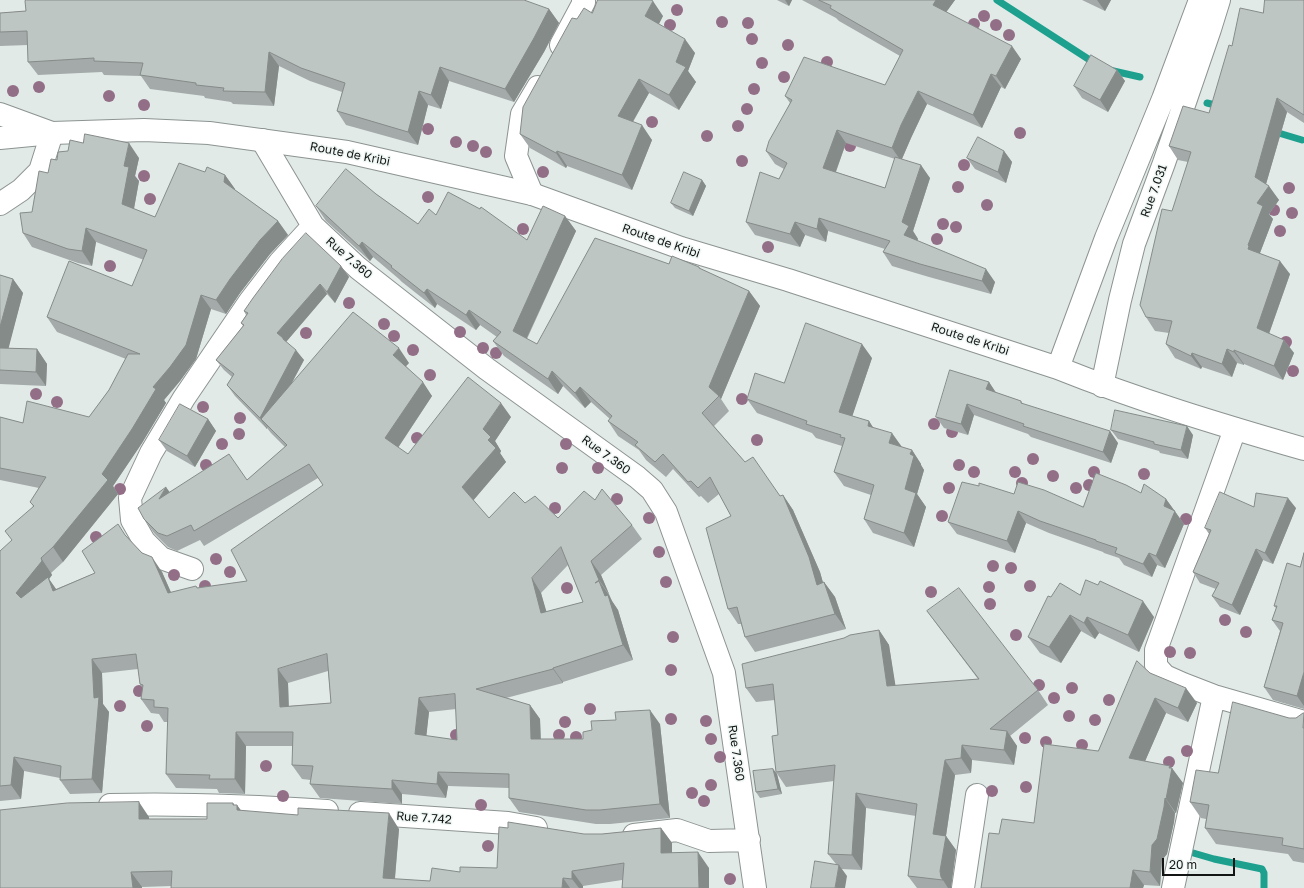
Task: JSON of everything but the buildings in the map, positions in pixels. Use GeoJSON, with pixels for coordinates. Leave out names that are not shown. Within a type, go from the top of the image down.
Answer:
{"type":"FeatureCollection","features":[{"type":"Feature","properties":{"kind":"street"},"geometry":{"type":"LineString","coordinates":[[532,194],[516,156],[522,114],[549,67],[584,0]]}},
{"type":"Feature","properties":{"kind":"street"},"geometry":{"type":"LineString","coordinates":[[1058,368],[1103,245],[1163,99],[1200,0]]}},
{"type":"Feature","properties":{"kind":"street","name":"Rue 7.031"},"geometry":{"type":"LineString","coordinates":[[1102,386],[1120,300],[1134,244],[1219,0]]}},
{"type":"Feature","properties":{"kind":"street"},"geometry":{"type":"LineString","coordinates":[[0,114],[52,133],[40,171],[21,190],[0,204]]}},
{"type":"Feature","properties":{"kind":"street","name":"Route de Kribi"},"geometry":{"type":"LineString","coordinates":[[0,138],[52,133],[144,130],[209,133],[346,152],[532,194],[681,248],[788,280],[1058,368],[1102,386],[1235,429],[1304,449]]}},
{"type":"Feature","properties":{"kind":"street","name":"Rue 7.360"},"geometry":{"type":"LineString","coordinates":[[262,140],[313,226],[358,268],[487,369],[637,477],[652,490],[666,512],[734,670],[749,840],[755,888]]}},
{"type":"Feature","properties":{"kind":"street"},"geometry":{"type":"LineString","coordinates":[[192,569],[161,558],[144,541],[132,520],[130,498],[151,453],[184,398],[250,301],[280,262],[313,226]]}},
{"type":"Feature","properties":{"kind":"street"},"geometry":{"type":"LineString","coordinates":[[1235,429],[1156,650],[1156,666],[1165,676],[1214,696],[1304,722]]}},
{"type":"Feature","properties":{"kind":"street"},"geometry":{"type":"LineString","coordinates":[[1173,888],[1214,696]]}},
{"type":"Feature","properties":{"kind":"street"},"geometry":{"type":"LineString","coordinates":[[963,888],[977,795]]}},
{"type":"Feature","properties":{"kind":"street","name":"Rue 7.742"},"geometry":{"type":"LineString","coordinates":[[92,806],[160,804],[243,806],[508,823],[555,831]]}},
{"type":"Feature","properties":{"kind":"street"},"geometry":{"type":"LineString","coordinates":[[618,836],[677,830],[709,841],[749,840]]}},
{"type":"Feature","properties":{"kind":"waterway"},"geometry":{"type":"LineString","coordinates":[[997,0],[1096,64]]}},
{"type":"Feature","properties":{"kind":"waterway"},"geometry":{"type":"LineString","coordinates":[[1109,70],[1140,77]]}},
{"type":"Feature","properties":{"kind":"waterway"},"geometry":{"type":"LineString","coordinates":[[1207,103],[1215,105],[1219,108]]}},
{"type":"Feature","properties":{"kind":"waterway"},"geometry":{"type":"LineString","coordinates":[[1272,131],[1302,140]]}},
{"type":"Feature","properties":{"kind":"waterway"},"geometry":{"type":"LineString","coordinates":[[1183,850],[1214,859],[1262,869],[1264,873],[1264,888]]}}]}
